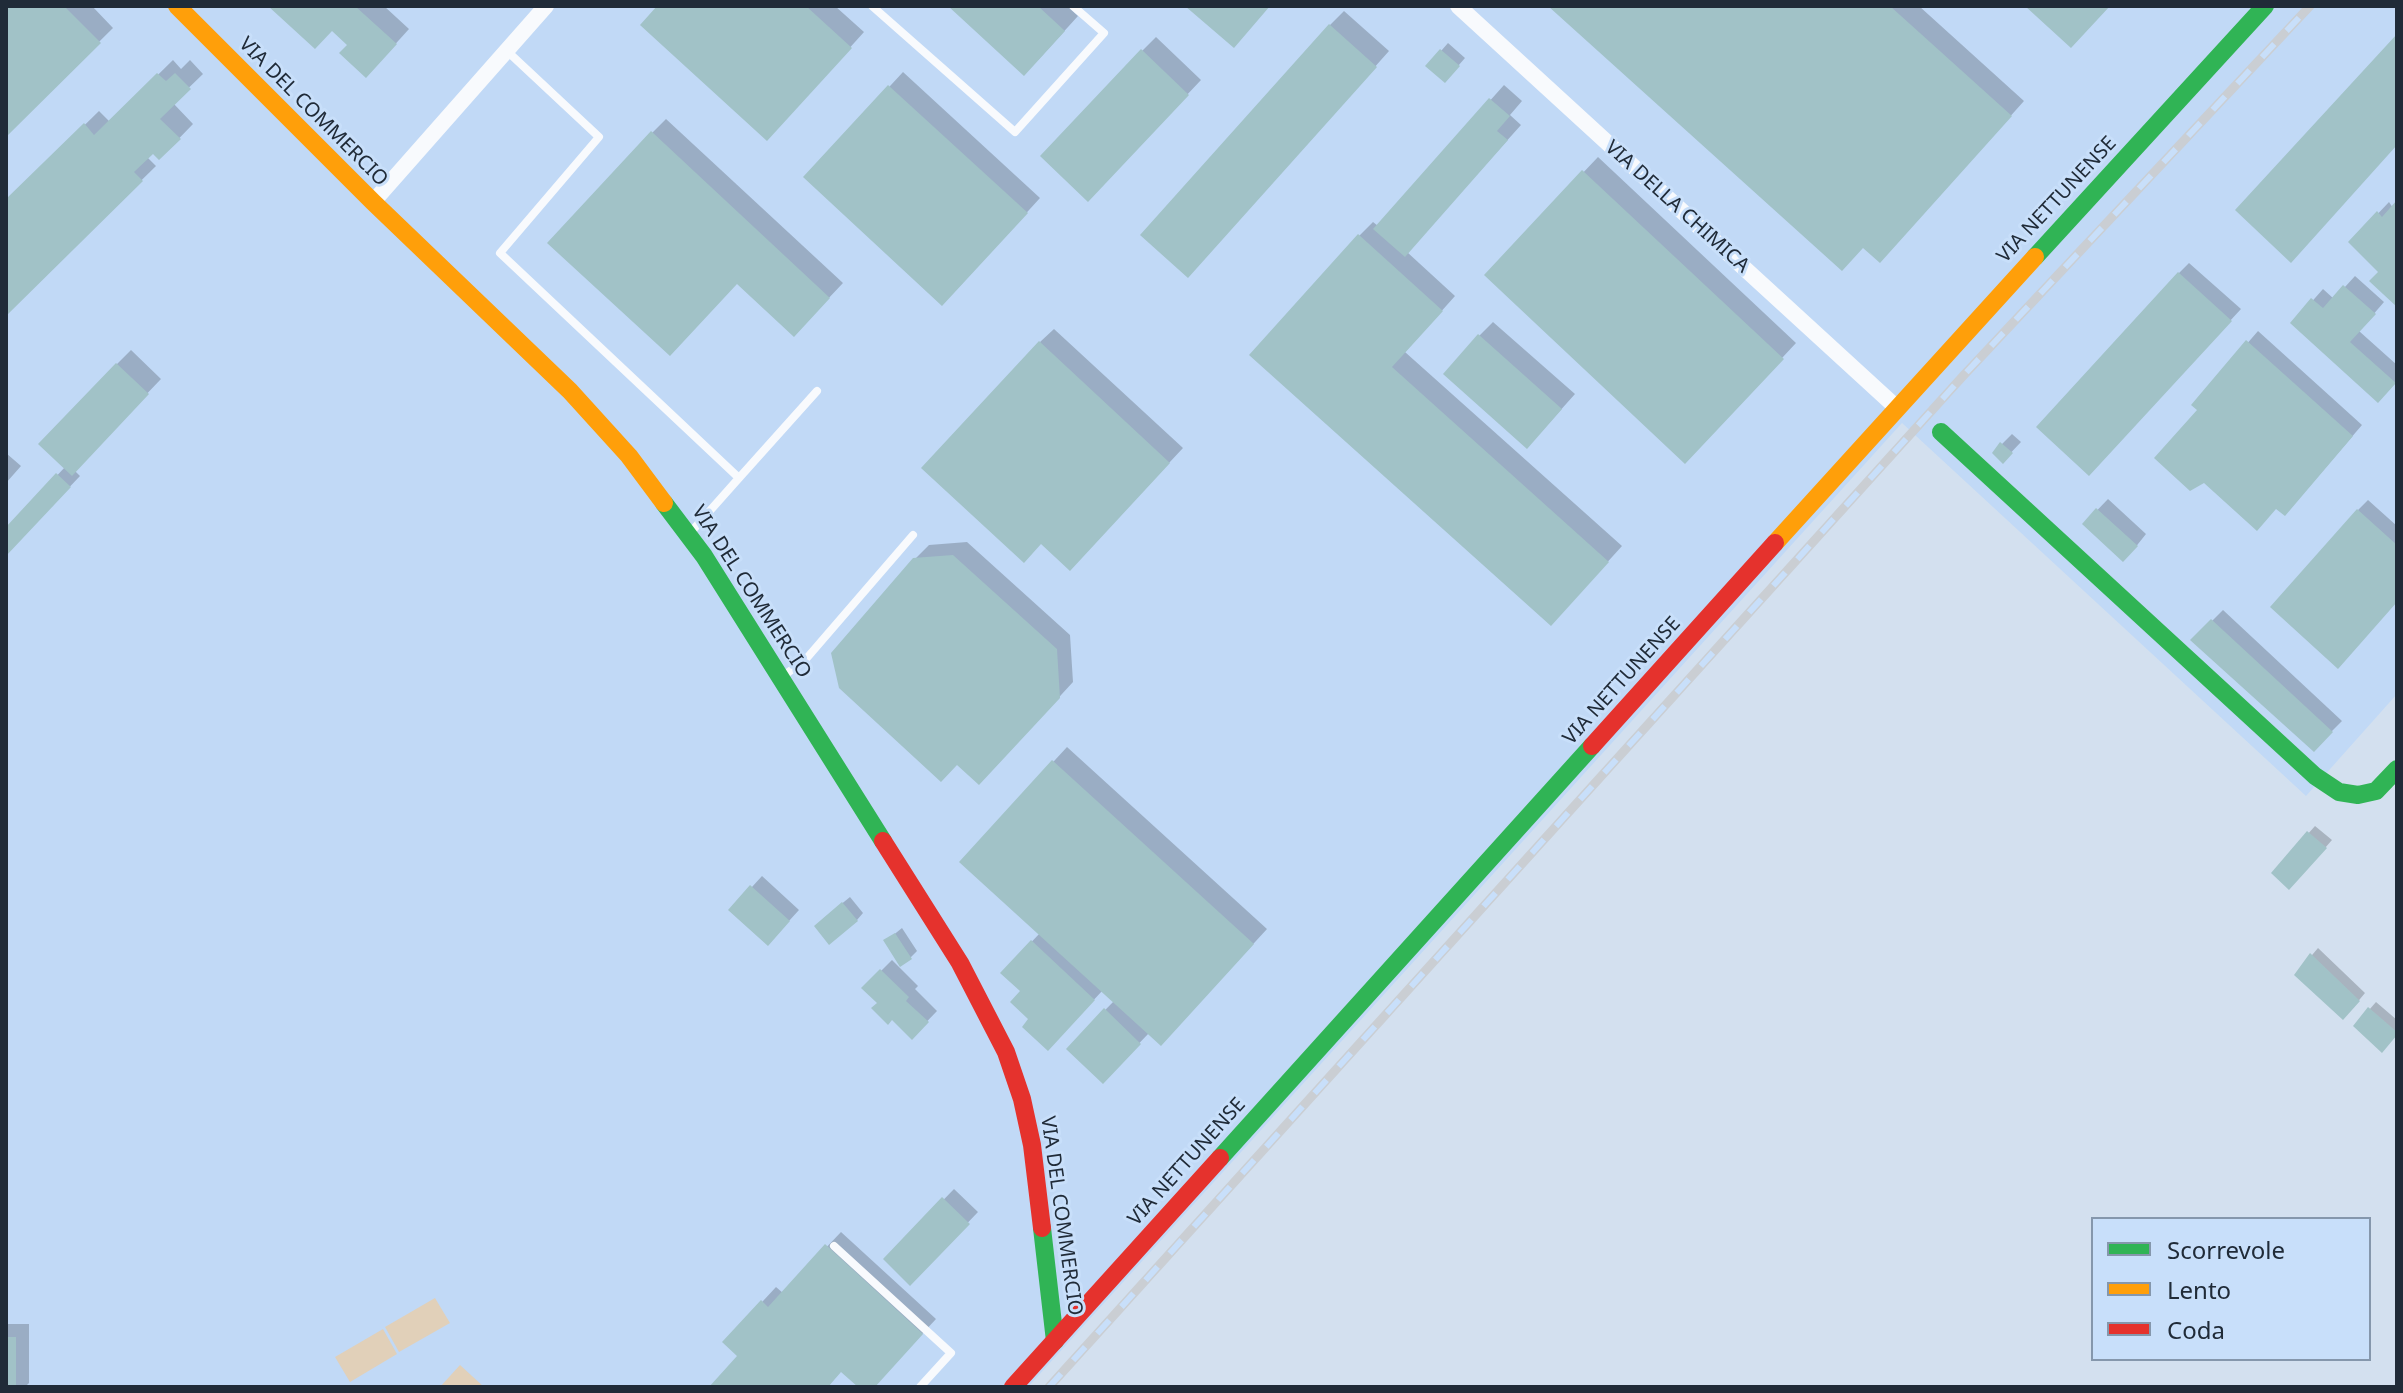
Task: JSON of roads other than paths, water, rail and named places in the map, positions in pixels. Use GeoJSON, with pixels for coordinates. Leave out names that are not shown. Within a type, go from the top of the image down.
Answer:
{"type":"FeatureCollection","features":[{"type":"Feature","properties":{"kind":"street","name":"VIA DEL COMMERCIO"},"geometry":{"type":"LineString","coordinates":[[177,6],[373,202],[570,391],[629,456],[689,534],[960,963],[1006,1052],[1022,1099],[1032,1145],[1055,1341]]}},
{"type":"Feature","properties":{"kind":"street"},"geometry":{"type":"LineString","coordinates":[[373,202],[546,6]]}},
{"type":"Feature","properties":{"kind":"street","name":"VIA DELLA CHIMICA"},"geometry":{"type":"LineString","coordinates":[[1458,6],[1897,408]]}},
{"type":"Feature","properties":{"kind":"street","name":"VIA NETTUNENSE"},"geometry":{"type":"LineString","coordinates":[[1013,1387],[1897,408],[2265,6]]}},
{"type":"Feature","properties":{"kind":"street"},"geometry":{"type":"LineString","coordinates":[[1941,432],[2315,776],[2339,792],[2358,795],[2376,791],[2397,769]]}},
{"type":"Feature","properties":{"kind":"lane"},"geometry":{"type":"LineString","coordinates":[[872,6],[1015,132],[1104,33],[1073,6]]}},
{"type":"Feature","properties":{"kind":"lane"},"geometry":{"type":"LineString","coordinates":[[507,51],[599,137],[500,253],[739,478]]}},
{"type":"Feature","properties":{"kind":"lane"},"geometry":{"type":"LineString","coordinates":[[689,534],[817,391]]}},
{"type":"Feature","properties":{"kind":"lane"},"geometry":{"type":"LineString","coordinates":[[781,678],[806,659],[913,535]]}},
{"type":"Feature","properties":{"kind":"lane"},"geometry":{"type":"LineString","coordinates":[[834,1246],[951,1353],[920,1387]]}},
{"type":"Feature","properties":{"kind":"railway"},"geometry":{"type":"LineString","coordinates":[[1049,1387],[1963,376],[2310,6]]}}]}
